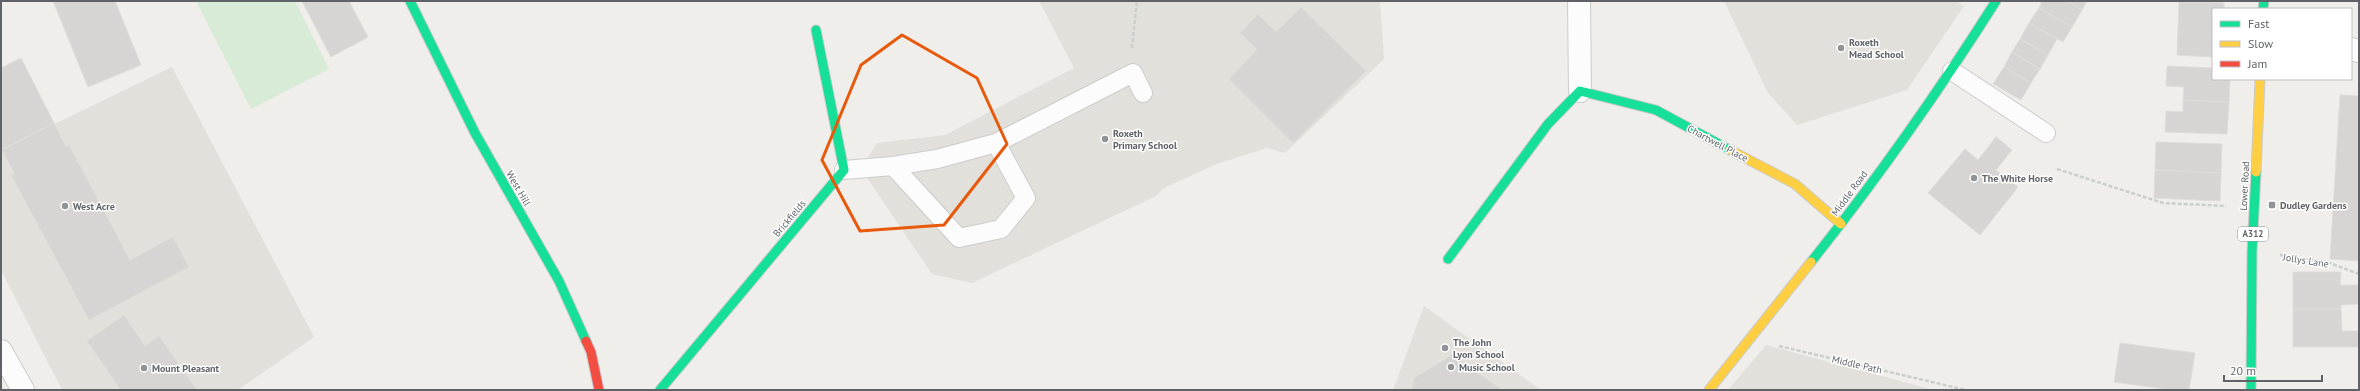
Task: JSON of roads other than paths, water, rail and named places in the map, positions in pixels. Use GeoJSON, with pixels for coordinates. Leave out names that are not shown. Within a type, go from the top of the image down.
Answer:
{"type":"FeatureCollection","features":[{"type":"Feature","properties":{"kind":"street","name":"West Hill"},"geometry":{"type":"LineString","coordinates":[[410,1],[475,133],[559,281],[591,352],[599,390]]}},
{"type":"Feature","properties":{"kind":"street"},"geometry":{"type":"LineString","coordinates":[[1448,259],[1548,124],[1580,91],[1579,1]]}},
{"type":"Feature","properties":{"kind":"street","name":"Middle Road"},"geometry":{"type":"LineString","coordinates":[[1709,390],[1840,224],[1952,71],[1996,1]]}},
{"type":"Feature","properties":{"kind":"street"},"geometry":{"type":"LineString","coordinates":[[816,30],[844,170]]}},
{"type":"Feature","properties":{"kind":"street","name":"Lower Road"},"geometry":{"type":"LineString","coordinates":[[2251,390],[2252,252],[2260,80]]}},
{"type":"Feature","properties":{"kind":"street","name":"Chartwell Place"},"geometry":{"type":"LineString","coordinates":[[1580,91],[1656,110],[1795,184],[1840,224]]}},
{"type":"Feature","properties":{"kind":"street","name":"Brickfields"},"geometry":{"type":"LineString","coordinates":[[660,390],[844,170]]}},
{"type":"Feature","properties":{"kind":"street"},"geometry":{"type":"LineString","coordinates":[[1,351],[23,390]]}},
{"type":"Feature","properties":{"kind":"lane"},"geometry":{"type":"LineString","coordinates":[[1952,71],[2046,133]]}},
{"type":"Feature","properties":{"kind":"lane"},"geometry":{"type":"LineString","coordinates":[[844,170],[893,166],[937,159],[996,143],[1133,73],[1144,93]]}},
{"type":"Feature","properties":{"kind":"lane"},"geometry":{"type":"LineString","coordinates":[[893,166],[959,238],[1001,229],[1026,198],[996,143]]}},
{"type":"Feature","properties":{"kind":"place","name":"Roxeth Mead School"},"geometry":{"type":"Point","coordinates":[1841,48]}},
{"type":"Feature","properties":{"kind":"place","name":"Roxeth Primary School"},"geometry":{"type":"Point","coordinates":[1105,139]}},
{"type":"Feature","properties":{"kind":"place","name":"The White Horse"},"geometry":{"type":"Point","coordinates":[1974,178]}},
{"type":"Feature","properties":{"kind":"place","name":"Dudley Gardens"},"geometry":{"type":"Point","coordinates":[2272,205]}},
{"type":"Feature","properties":{"kind":"place","name":"West Acre"},"geometry":{"type":"Point","coordinates":[65,206]}},
{"type":"Feature","properties":{"kind":"place","name":"The John Lyon School"},"geometry":{"type":"Point","coordinates":[1445,348]}},
{"type":"Feature","properties":{"kind":"place","name":"Music School"},"geometry":{"type":"Point","coordinates":[1451,367]}},
{"type":"Feature","properties":{"kind":"place","name":"Mount Pleasant"},"geometry":{"type":"Point","coordinates":[144,368]}}]}
